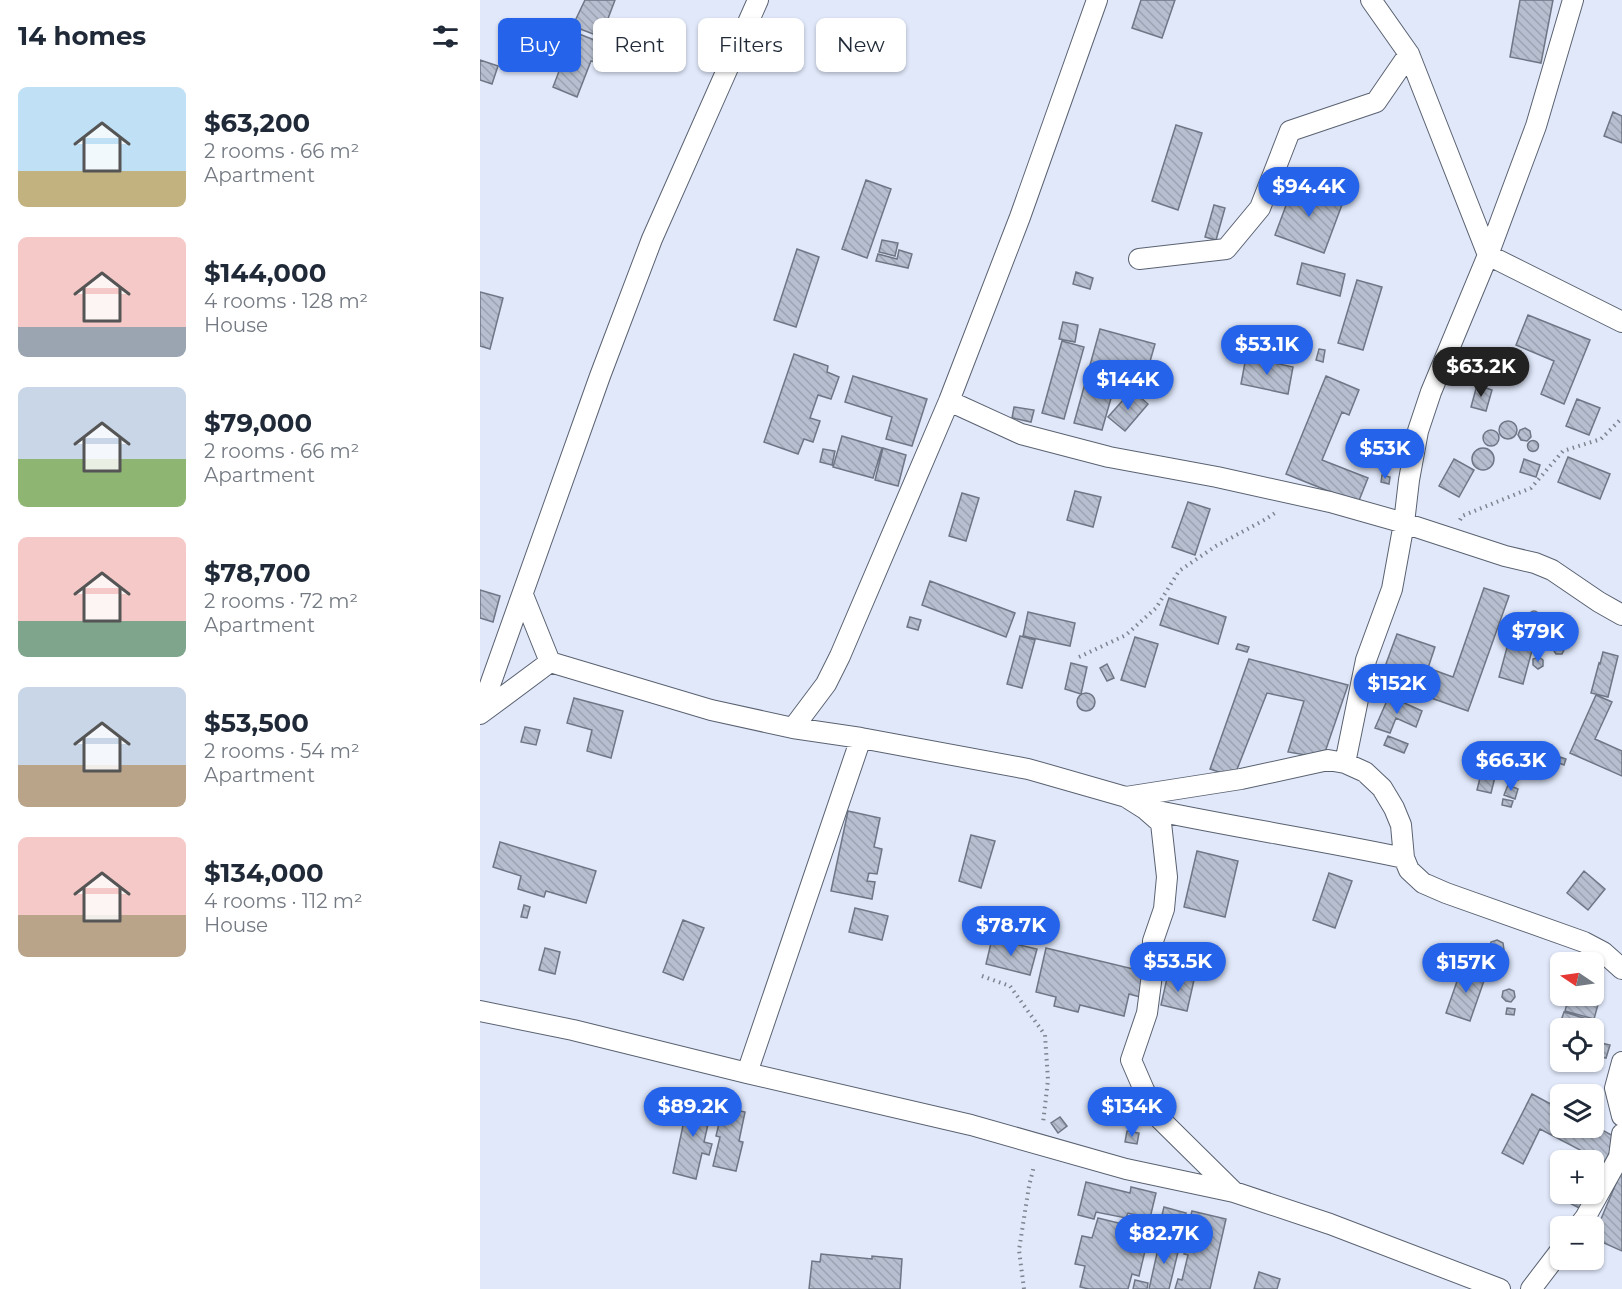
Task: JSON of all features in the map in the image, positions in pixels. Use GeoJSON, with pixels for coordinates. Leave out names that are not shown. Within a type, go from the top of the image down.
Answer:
{"type":"FeatureCollection","features":[{"type":"Feature","properties":{"kind":"street"},"geometry":{"type":"LineString","coordinates":[[480,713],[600,376],[652,239],[758,0]]}},
{"type":"Feature","properties":{"kind":"street"},"geometry":{"type":"LineString","coordinates":[[793,728],[826,684],[840,657],[949,401],[1020,217],[1097,0]]}},
{"type":"Feature","properties":{"kind":"street"},"geometry":{"type":"LineString","coordinates":[[1371,0],[1409,54],[1488,255],[1622,322]]}},
{"type":"Feature","properties":{"kind":"street"},"geometry":{"type":"LineString","coordinates":[[1345,763],[1366,660],[1392,589],[1418,431],[1431,392],[1488,255],[1536,126],[1573,0]]}},
{"type":"Feature","properties":{"kind":"street"},"geometry":{"type":"LineString","coordinates":[[1139,259],[1226,249],[1260,208],[1290,131],[1376,102],[1409,54]]}},
{"type":"Feature","properties":{"kind":"street"},"geometry":{"type":"LineString","coordinates":[[949,401],[1021,434],[1108,458],[1217,477],[1330,502],[1505,556],[1535,562],[1552,570],[1622,615]]}},
{"type":"Feature","properties":{"kind":"street"},"geometry":{"type":"LineString","coordinates":[[523,595],[550,662]]}},
{"type":"Feature","properties":{"kind":"street"},"geometry":{"type":"LineString","coordinates":[[550,662],[711,710],[793,728],[861,738],[1028,769],[1126,797],[1145,808],[1161,823],[1167,877],[1164,909],[1153,941],[1153,967],[1147,1013],[1131,1060],[1160,1119],[1234,1192]]}},
{"type":"Feature","properties":{"kind":"street"},"geometry":{"type":"LineString","coordinates":[[480,713],[550,662]]}},
{"type":"Feature","properties":{"kind":"street"},"geometry":{"type":"LineString","coordinates":[[747,1073],[861,738]]}},
{"type":"Feature","properties":{"kind":"street"},"geometry":{"type":"LineString","coordinates":[[1126,797],[1241,779],[1328,760],[1345,763],[1365,772],[1382,788],[1401,825],[1404,858],[1409,870],[1423,883],[1584,942],[1603,952],[1622,969]]}},
{"type":"Feature","properties":{"kind":"street"},"geometry":{"type":"LineString","coordinates":[[1145,808],[1404,858]]}},
{"type":"Feature","properties":{"kind":"street"},"geometry":{"type":"LineString","coordinates":[[480,1011],[573,1030],[971,1125],[1126,1169],[1234,1192],[1330,1224],[1500,1289]]}},
{"type":"Feature","properties":{"kind":"street"},"geometry":{"type":"LineString","coordinates":[[1622,1062],[1615,1088],[1622,1116]]}},
{"type":"Feature","properties":{"kind":"street"},"geometry":{"type":"LineString","coordinates":[[1586,1216],[1619,1157],[1622,1134]]}},
{"type":"Feature","properties":{"kind":"street"},"geometry":{"type":"LineString","coordinates":[[1531,1289],[1550,1264]]}},
{"type":"Feature","properties":{"kind":"path"},"geometry":{"type":"LineString","coordinates":[[1452,539],[1462,516],[1531,488],[1563,451],[1601,439],[1622,418]]}},
{"type":"Feature","properties":{"kind":"path"},"geometry":{"type":"LineString","coordinates":[[1079,657],[1126,635],[1156,608],[1179,571],[1216,546],[1266,519],[1299,495]]}},
{"type":"Feature","properties":{"kind":"building"},"geometry":{"type":"Polygon","coordinates":[[[585,0],[615,0],[608,18],[593,18],[593,34],[581,29],[581,18],[576,18],[585,0]]]}},
{"type":"Feature","properties":{"kind":"building"},"geometry":{"type":"Polygon","coordinates":[[[1141,0],[1175,0],[1162,38],[1132,28],[1141,0]]]}},
{"type":"Feature","properties":{"kind":"building"},"geometry":{"type":"Polygon","coordinates":[[[1520,0],[1553,0],[1541,63],[1510,57],[1520,0]]]}},
{"type":"Feature","properties":{"kind":"building"},"geometry":{"type":"Polygon","coordinates":[[[581,35],[593,39],[593,62],[591,61],[577,97],[553,87],[559,72],[581,72],[581,35]]]}},
{"type":"Feature","properties":{"kind":"building"},"geometry":{"type":"Polygon","coordinates":[[[480,60],[498,66],[492,84],[480,80],[480,60]]]}},
{"type":"Feature","properties":{"kind":"building"},"geometry":{"type":"Polygon","coordinates":[[[1613,112],[1622,116],[1622,143],[1604,136],[1613,112]]]}},
{"type":"Feature","properties":{"kind":"building"},"geometry":{"type":"Polygon","coordinates":[[[1176,125],[1202,133],[1178,210],[1152,201],[1176,125]]]}},
{"type":"Feature","properties":{"kind":"building"},"geometry":{"type":"Polygon","coordinates":[[[866,180],[891,189],[867,258],[842,249],[866,180]]]}},
{"type":"Feature","properties":{"kind":"building"},"geometry":{"type":"Polygon","coordinates":[[[1294,184],[1343,202],[1324,253],[1275,235],[1294,184]]]}},
{"type":"Feature","properties":{"kind":"building"},"geometry":{"type":"Polygon","coordinates":[[[1214,205],[1225,208],[1216,240],[1205,237],[1214,205]]]}},
{"type":"Feature","properties":{"kind":"building"},"geometry":{"type":"Polygon","coordinates":[[[882,240],[898,243],[895,256],[879,252],[882,240]]]}},
{"type":"Feature","properties":{"kind":"building"},"geometry":{"type":"Polygon","coordinates":[[[797,249],[819,257],[796,327],[774,320],[797,249]]]}},
{"type":"Feature","properties":{"kind":"building"},"geometry":{"type":"Polygon","coordinates":[[[899,250],[912,254],[908,268],[876,261],[878,254],[897,259],[899,250]]]}},
{"type":"Feature","properties":{"kind":"building"},"geometry":{"type":"Polygon","coordinates":[[[1302,263],[1345,274],[1340,296],[1297,284],[1302,263]]]}},
{"type":"Feature","properties":{"kind":"building"},"geometry":{"type":"Polygon","coordinates":[[[1076,272],[1093,278],[1090,289],[1073,284],[1076,272]]]}},
{"type":"Feature","properties":{"kind":"building"},"geometry":{"type":"Polygon","coordinates":[[[1357,280],[1382,287],[1363,350],[1338,343],[1357,280]]]}},
{"type":"Feature","properties":{"kind":"building"},"geometry":{"type":"Polygon","coordinates":[[[480,292],[503,298],[490,349],[480,346],[480,292]]]}},
{"type":"Feature","properties":{"kind":"building"},"geometry":{"type":"Polygon","coordinates":[[[1528,315],[1590,340],[1564,404],[1541,394],[1554,361],[1516,345],[1528,315]]]}},
{"type":"Feature","properties":{"kind":"building"},"geometry":{"type":"Polygon","coordinates":[[[1063,322],[1078,325],[1075,342],[1059,339],[1063,322]]]}},
{"type":"Feature","properties":{"kind":"building"},"geometry":{"type":"Polygon","coordinates":[[[1100,329],[1155,344],[1149,365],[1138,362],[1133,381],[1117,377],[1102,430],[1074,423],[1100,329]]]}},
{"type":"Feature","properties":{"kind":"building"},"geometry":{"type":"Polygon","coordinates":[[[1062,341],[1084,347],[1064,419],[1042,413],[1062,341]]]}},
{"type":"Feature","properties":{"kind":"building"},"geometry":{"type":"Polygon","coordinates":[[[1319,349],[1325,350],[1323,362],[1316,360],[1319,349]]]}},
{"type":"Feature","properties":{"kind":"building"},"geometry":{"type":"Polygon","coordinates":[[[794,354],[828,366],[827,372],[839,377],[831,399],[818,395],[810,418],[820,421],[813,442],[804,439],[798,454],[764,442],[794,354]]]}},
{"type":"Feature","properties":{"kind":"building"},"geometry":{"type":"Polygon","coordinates":[[[1246,357],[1293,367],[1288,394],[1241,384],[1246,357]]]}},
{"type":"Feature","properties":{"kind":"building"},"geometry":{"type":"Polygon","coordinates":[[[853,376],[927,399],[912,446],[886,439],[892,417],[845,402],[853,376]]]}},
{"type":"Feature","properties":{"kind":"building"},"geometry":{"type":"Polygon","coordinates":[[[1326,376],[1359,390],[1349,415],[1342,412],[1322,460],[1368,478],[1358,503],[1286,474],[1326,376]]]}},
{"type":"Feature","properties":{"kind":"building"},"geometry":{"type":"Polygon","coordinates":[[[1477,385],[1492,390],[1486,411],[1471,407],[1477,385]]]}},
{"type":"Feature","properties":{"kind":"building"},"geometry":{"type":"Polygon","coordinates":[[[1132,390],[1148,404],[1125,431],[1108,417],[1132,390]]]}},
{"type":"Feature","properties":{"kind":"building"},"geometry":{"type":"Polygon","coordinates":[[[1577,399],[1600,408],[1589,435],[1566,426],[1577,399]]]}},
{"type":"Feature","properties":{"kind":"building"},"geometry":{"type":"Polygon","coordinates":[[[1014,407],[1034,410],[1031,422],[1012,418],[1014,407]]]}},
{"type":"Feature","properties":{"kind":"building"},"geometry":{"type":"Polygon","coordinates":[[[1508,421],[1514,424],[1517,430],[1514,436],[1508,439],[1502,436],[1499,430],[1502,424],[1508,421]]]}},
{"type":"Feature","properties":{"kind":"building"},"geometry":{"type":"Polygon","coordinates":[[[1525,428],[1530,431],[1531,437],[1527,441],[1521,440],[1518,435],[1520,430],[1525,428]]]}},
{"type":"Feature","properties":{"kind":"building"},"geometry":{"type":"Polygon","coordinates":[[[1488,430],[1494,430],[1499,438],[1497,444],[1488,446],[1483,441],[1483,435],[1488,430]]]}},
{"type":"Feature","properties":{"kind":"building"},"geometry":{"type":"Polygon","coordinates":[[[842,436],[882,448],[873,478],[833,467],[842,436]]]}},
{"type":"Feature","properties":{"kind":"building"},"geometry":{"type":"Polygon","coordinates":[[[1533,441],[1537,442],[1537,450],[1533,451],[1529,450],[1528,446],[1529,442],[1533,441]]]}},
{"type":"Feature","properties":{"kind":"building"},"geometry":{"type":"Polygon","coordinates":[[[883,448],[906,455],[898,486],[875,480],[883,448]]]}},
{"type":"Feature","properties":{"kind":"building"},"geometry":{"type":"Polygon","coordinates":[[[1483,448],[1493,455],[1494,459],[1487,469],[1483,470],[1473,463],[1472,459],[1479,449],[1483,448]]]}},
{"type":"Feature","properties":{"kind":"building"},"geometry":{"type":"Polygon","coordinates":[[[823,449],[835,451],[832,465],[820,462],[823,449]]]}},
{"type":"Feature","properties":{"kind":"building"},"geometry":{"type":"Polygon","coordinates":[[[1568,457],[1610,474],[1600,499],[1558,482],[1568,457]]]}},
{"type":"Feature","properties":{"kind":"building"},"geometry":{"type":"Polygon","coordinates":[[[1454,459],[1474,470],[1459,497],[1439,486],[1454,459]]]}},
{"type":"Feature","properties":{"kind":"building"},"geometry":{"type":"Polygon","coordinates":[[[1524,459],[1540,465],[1536,477],[1520,472],[1524,459]]]}},
{"type":"Feature","properties":{"kind":"building"},"geometry":{"type":"Polygon","coordinates":[[[1382,475],[1390,477],[1389,484],[1381,482],[1382,475]]]}},
{"type":"Feature","properties":{"kind":"building"},"geometry":{"type":"Polygon","coordinates":[[[1075,491],[1101,497],[1093,527],[1067,520],[1075,491]]]}},
{"type":"Feature","properties":{"kind":"building"},"geometry":{"type":"Polygon","coordinates":[[[962,493],[979,498],[966,541],[949,536],[962,493]]]}},
{"type":"Feature","properties":{"kind":"building"},"geometry":{"type":"Polygon","coordinates":[[[1188,502],[1210,509],[1195,555],[1172,547],[1188,502]]]}},
{"type":"Feature","properties":{"kind":"building"},"geometry":{"type":"Polygon","coordinates":[[[930,581],[1015,613],[1006,637],[922,605],[930,581]]]}},
{"type":"Feature","properties":{"kind":"building"},"geometry":{"type":"Polygon","coordinates":[[[1484,588],[1509,596],[1468,711],[1380,680],[1397,634],[1435,647],[1428,668],[1453,677],[1484,588]]]}},
{"type":"Feature","properties":{"kind":"building"},"geometry":{"type":"Polygon","coordinates":[[[480,590],[500,596],[493,622],[480,618],[480,590]]]}},
{"type":"Feature","properties":{"kind":"building"},"geometry":{"type":"Polygon","coordinates":[[[1169,598],[1226,617],[1218,644],[1160,625],[1169,598]]]}},
{"type":"Feature","properties":{"kind":"building"},"geometry":{"type":"Polygon","coordinates":[[[1534,611],[1538,612],[1538,620],[1534,621],[1530,620],[1529,616],[1530,612],[1534,611]]]}},
{"type":"Feature","properties":{"kind":"building"},"geometry":{"type":"Polygon","coordinates":[[[1028,612],[1075,623],[1070,646],[1023,636],[1028,612]]]}},
{"type":"Feature","properties":{"kind":"building"},"geometry":{"type":"Polygon","coordinates":[[[910,617],[921,620],[918,630],[907,627],[910,617]]]}},
{"type":"Feature","properties":{"kind":"building"},"geometry":{"type":"Polygon","coordinates":[[[1515,618],[1539,624],[1523,684],[1499,677],[1515,618]]]}},
{"type":"Feature","properties":{"kind":"building"},"geometry":{"type":"Polygon","coordinates":[[[1020,636],[1035,640],[1022,688],[1007,684],[1020,636]]]}},
{"type":"Feature","properties":{"kind":"building"},"geometry":{"type":"Polygon","coordinates":[[[1135,637],[1158,644],[1145,687],[1121,680],[1135,637]]]}},
{"type":"Feature","properties":{"kind":"building"},"geometry":{"type":"Polygon","coordinates":[[[1555,642],[1562,642],[1565,648],[1562,654],[1556,654],[1552,648],[1555,642]]]}},
{"type":"Feature","properties":{"kind":"building"},"geometry":{"type":"Polygon","coordinates":[[[1238,644],[1249,647],[1247,652],[1236,649],[1238,644]]]}},
{"type":"Feature","properties":{"kind":"building"},"geometry":{"type":"Polygon","coordinates":[[[1603,652],[1618,656],[1608,697],[1591,693],[1603,652]]]}},
{"type":"Feature","properties":{"kind":"building"},"geometry":{"type":"Polygon","coordinates":[[[1539,657],[1543,660],[1543,666],[1538,669],[1533,665],[1533,659],[1539,657]]]}},
{"type":"Feature","properties":{"kind":"building"},"geometry":{"type":"Polygon","coordinates":[[[1249,659],[1348,685],[1323,758],[1288,752],[1304,701],[1267,693],[1234,777],[1210,769],[1249,659]]]}},
{"type":"Feature","properties":{"kind":"building"},"geometry":{"type":"Polygon","coordinates":[[[1071,663],[1087,667],[1081,694],[1065,689],[1071,663]]]}},
{"type":"Feature","properties":{"kind":"building"},"geometry":{"type":"Polygon","coordinates":[[[1107,664],[1114,678],[1107,681],[1100,668],[1107,664]]]}},
{"type":"Feature","properties":{"kind":"building"},"geometry":{"type":"Polygon","coordinates":[[[1086,693],[1092,696],[1095,702],[1092,708],[1086,711],[1080,708],[1077,702],[1080,696],[1086,693]]]}},
{"type":"Feature","properties":{"kind":"building"},"geometry":{"type":"Polygon","coordinates":[[[1596,695],[1612,702],[1595,739],[1622,751],[1622,776],[1570,753],[1596,695]]]}},
{"type":"Feature","properties":{"kind":"building"},"geometry":{"type":"Polygon","coordinates":[[[1389,696],[1422,711],[1416,727],[1396,718],[1390,733],[1375,728],[1389,696]]]}},
{"type":"Feature","properties":{"kind":"building"},"geometry":{"type":"Polygon","coordinates":[[[574,698],[623,711],[611,758],[587,751],[592,730],[567,723],[574,698]]]}},
{"type":"Feature","properties":{"kind":"building"},"geometry":{"type":"Polygon","coordinates":[[[525,727],[540,730],[536,745],[521,742],[525,727]]]}},
{"type":"Feature","properties":{"kind":"building"},"geometry":{"type":"Polygon","coordinates":[[[1388,736],[1408,744],[1404,753],[1384,745],[1388,736]]]}},
{"type":"Feature","properties":{"kind":"building"},"geometry":{"type":"Polygon","coordinates":[[[1513,754],[1517,758],[1517,764],[1512,768],[1506,766],[1503,760],[1506,755],[1513,754]]]}},
{"type":"Feature","properties":{"kind":"building"},"geometry":{"type":"Polygon","coordinates":[[[1560,757],[1566,759],[1564,765],[1559,763],[1560,757]]]}},
{"type":"Feature","properties":{"kind":"building"},"geometry":{"type":"Polygon","coordinates":[[[1484,762],[1498,765],[1491,793],[1477,790],[1484,762]]]}},
{"type":"Feature","properties":{"kind":"building"},"geometry":{"type":"Polygon","coordinates":[[[1516,770],[1520,771],[1520,779],[1516,780],[1512,779],[1511,775],[1512,771],[1516,770]]]}},
{"type":"Feature","properties":{"kind":"building"},"geometry":{"type":"Polygon","coordinates":[[[1508,785],[1518,789],[1515,799],[1504,795],[1508,785]]]}},
{"type":"Feature","properties":{"kind":"building"},"geometry":{"type":"Polygon","coordinates":[[[1503,799],[1513,801],[1511,807],[1502,805],[1503,799]]]}},
{"type":"Feature","properties":{"kind":"building"},"geometry":{"type":"Polygon","coordinates":[[[848,811],[880,818],[874,847],[882,849],[877,874],[869,873],[867,881],[875,882],[872,899],[831,891],[848,811]]]}},
{"type":"Feature","properties":{"kind":"building"},"geometry":{"type":"Polygon","coordinates":[[[971,835],[995,841],[981,888],[959,881],[971,835]]]}},
{"type":"Feature","properties":{"kind":"building"},"geometry":{"type":"Polygon","coordinates":[[[500,842],[596,871],[586,903],[546,891],[544,897],[518,889],[521,876],[493,867],[500,842]]]}},
{"type":"Feature","properties":{"kind":"building"},"geometry":{"type":"Polygon","coordinates":[[[1197,851],[1238,861],[1225,917],[1184,907],[1197,851]]]}},
{"type":"Feature","properties":{"kind":"building"},"geometry":{"type":"Polygon","coordinates":[[[1584,871],[1605,889],[1588,910],[1567,893],[1584,871]]]}},
{"type":"Feature","properties":{"kind":"building"},"geometry":{"type":"Polygon","coordinates":[[[1329,873],[1352,881],[1335,928],[1313,920],[1329,873]]]}},
{"type":"Feature","properties":{"kind":"building"},"geometry":{"type":"Polygon","coordinates":[[[524,905],[530,907],[527,918],[521,917],[524,905]]]}},
{"type":"Feature","properties":{"kind":"building"},"geometry":{"type":"Polygon","coordinates":[[[855,908],[888,916],[882,940],[849,932],[855,908]]]}},
{"type":"Feature","properties":{"kind":"building"},"geometry":{"type":"Polygon","coordinates":[[[683,920],[704,928],[683,980],[663,972],[683,920]]]}},
{"type":"Feature","properties":{"kind":"building"},"geometry":{"type":"Polygon","coordinates":[[[992,939],[1037,949],[1030,975],[986,964],[992,939]]]}},
{"type":"Feature","properties":{"kind":"building"},"geometry":{"type":"Polygon","coordinates":[[[1497,940],[1503,943],[1504,950],[1499,955],[1493,954],[1489,949],[1491,942],[1497,940]]]}},
{"type":"Feature","properties":{"kind":"building"},"geometry":{"type":"Polygon","coordinates":[[[545,948],[560,952],[555,974],[539,970],[545,948]]]}},
{"type":"Feature","properties":{"kind":"building"},"geometry":{"type":"Polygon","coordinates":[[[1046,948],[1150,973],[1144,998],[1129,994],[1124,1016],[1080,1005],[1078,1012],[1054,1006],[1056,997],[1036,992],[1046,948]]]}},
{"type":"Feature","properties":{"kind":"building"},"geometry":{"type":"Polygon","coordinates":[[[1462,967],[1486,975],[1470,1021],[1446,1013],[1462,967]]]}},
{"type":"Feature","properties":{"kind":"building"},"geometry":{"type":"Polygon","coordinates":[[[1168,974],[1194,980],[1187,1011],[1161,1005],[1168,974]]]}},
{"type":"Feature","properties":{"kind":"building"},"geometry":{"type":"Polygon","coordinates":[[[1509,989],[1514,991],[1515,997],[1511,1002],[1502,997],[1503,991],[1509,989]]]}},
{"type":"Feature","properties":{"kind":"building"},"geometry":{"type":"Polygon","coordinates":[[[1566,1006],[1598,1006],[1594,1018],[1565,1011],[1566,1006]]]}},
{"type":"Feature","properties":{"kind":"building"},"geometry":{"type":"Polygon","coordinates":[[[1507,1008],[1515,1009],[1514,1015],[1506,1014],[1507,1008]]]}},
{"type":"Feature","properties":{"kind":"building"},"geometry":{"type":"Polygon","coordinates":[[[1564,1012],[1584,1018],[1562,1018],[1564,1012]]]}},
{"type":"Feature","properties":{"kind":"building"},"geometry":{"type":"Polygon","coordinates":[[[1604,1044],[1610,1045],[1606,1058],[1604,1058],[1604,1044]]]}},
{"type":"Feature","properties":{"kind":"building"},"geometry":{"type":"Polygon","coordinates":[[[1532,1094],[1550,1104],[1550,1134],[1540,1129],[1523,1164],[1502,1153],[1532,1094]]]}},
{"type":"Feature","properties":{"kind":"building"},"geometry":{"type":"Polygon","coordinates":[[[689,1097],[713,1102],[704,1142],[712,1144],[709,1155],[702,1153],[696,1179],[673,1173],[689,1097]]]}},
{"type":"Feature","properties":{"kind":"building"},"geometry":{"type":"Polygon","coordinates":[[[723,1107],[745,1112],[739,1141],[743,1142],[736,1171],[713,1166],[720,1137],[716,1136],[723,1107]]]}},
{"type":"Feature","properties":{"kind":"building"},"geometry":{"type":"Polygon","coordinates":[[[1060,1117],[1067,1126],[1058,1133],[1051,1123],[1060,1117]]]}},
{"type":"Feature","properties":{"kind":"building"},"geometry":{"type":"Polygon","coordinates":[[[1127,1131],[1139,1133],[1137,1144],[1125,1142],[1127,1131]]]}},
{"type":"Feature","properties":{"kind":"building"},"geometry":{"type":"Polygon","coordinates":[[[1604,1131],[1617,1138],[1604,1163],[1604,1150],[1580,1150],[1557,1138],[1604,1138],[1604,1131]]]}},
{"type":"Feature","properties":{"kind":"building"},"geometry":{"type":"Polygon","coordinates":[[[1622,1169],[1622,1251],[1604,1243],[1602,1216],[1622,1169]]]}},
{"type":"Feature","properties":{"kind":"building"},"geometry":{"type":"Polygon","coordinates":[[[1086,1182],[1130,1193],[1131,1187],[1156,1193],[1150,1218],[1128,1213],[1126,1218],[1096,1212],[1094,1219],[1078,1215],[1086,1182]]]}},
{"type":"Feature","properties":{"kind":"building"},"geometry":{"type":"Polygon","coordinates":[[[1571,1204],[1583,1204],[1581,1209],[1571,1204]]]}},
{"type":"Feature","properties":{"kind":"building"},"geometry":{"type":"Polygon","coordinates":[[[1164,1207],[1186,1213],[1178,1243],[1158,1237],[1164,1207]]]}},
{"type":"Feature","properties":{"kind":"building"},"geometry":{"type":"Polygon","coordinates":[[[1192,1211],[1226,1219],[1210,1289],[1175,1289],[1178,1279],[1182,1280],[1188,1255],[1184,1254],[1186,1243],[1192,1245],[1195,1232],[1193,1231],[1194,1224],[1189,1223],[1192,1211]]]}},
{"type":"Feature","properties":{"kind":"building"},"geometry":{"type":"Polygon","coordinates":[[[1098,1218],[1143,1229],[1138,1250],[1145,1251],[1139,1276],[1132,1274],[1128,1289],[1080,1287],[1085,1266],[1075,1264],[1082,1236],[1092,1238],[1098,1218]]]}},
{"type":"Feature","properties":{"kind":"building"},"geometry":{"type":"Polygon","coordinates":[[[1160,1240],[1180,1244],[1169,1289],[1149,1289],[1160,1240]]]}},
{"type":"Feature","properties":{"kind":"building"},"geometry":{"type":"Polygon","coordinates":[[[821,1254],[872,1259],[872,1256],[902,1259],[900,1289],[809,1289],[812,1261],[820,1262],[821,1254]]]}},
{"type":"Feature","properties":{"kind":"building"},"geometry":{"type":"Polygon","coordinates":[[[1259,1272],[1280,1279],[1277,1289],[1254,1289],[1259,1272]]]}},
{"type":"Feature","properties":{"kind":"building"},"geometry":{"type":"Polygon","coordinates":[[[1135,1280],[1148,1283],[1147,1289],[1133,1289],[1135,1280]]]}}]}
